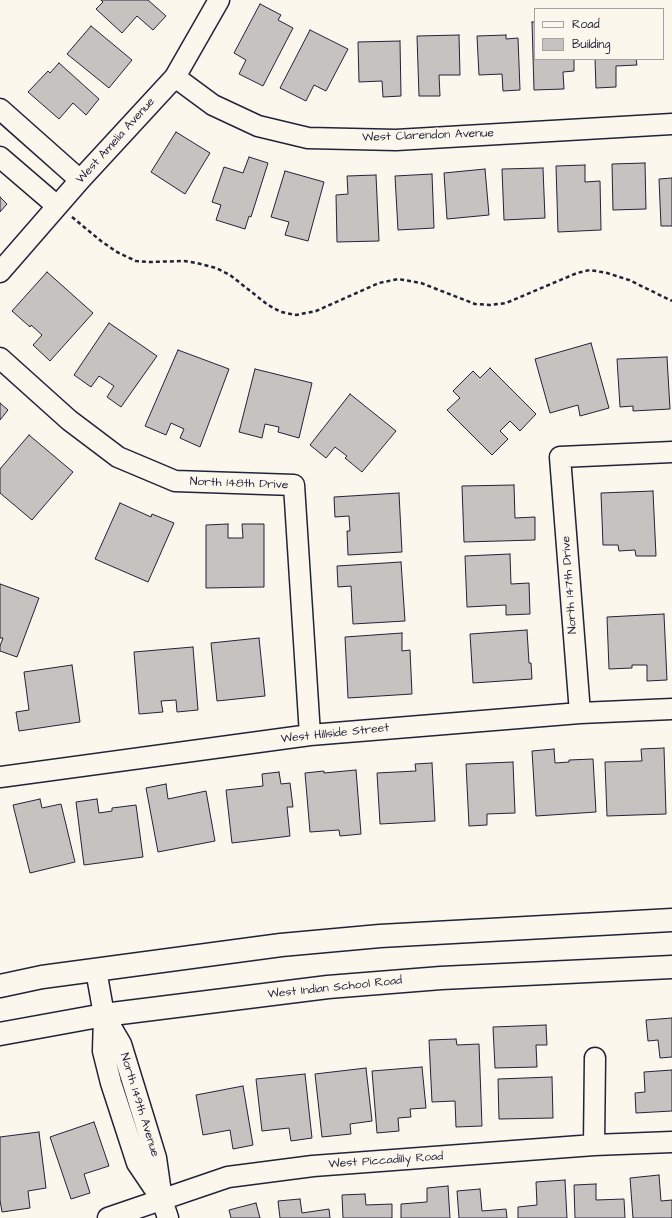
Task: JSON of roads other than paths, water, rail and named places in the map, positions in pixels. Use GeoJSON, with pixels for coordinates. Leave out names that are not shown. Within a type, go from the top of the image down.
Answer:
{"type":"FeatureCollection","features":[{"type":"Feature","properties":{"kind":"main road"},"geometry":{"type":"LineString","coordinates":[[0,986],[42,977],[281,945],[380,936],[672,920]]}},
{"type":"Feature","properties":{"kind":"main road","name":"West Indian School Road"},"geometry":{"type":"LineString","coordinates":[[0,1034],[104,1015],[328,987],[449,978],[672,967]]}},
{"type":"Feature","properties":{"kind":"street","name":"West Amelia Avenue"},"geometry":{"type":"LineString","coordinates":[[0,272],[80,180],[175,76],[219,0]]}},
{"type":"Feature","properties":{"kind":"street","name":"West Clarendon Avenue"},"geometry":{"type":"LineString","coordinates":[[175,76],[213,105],[245,120],[258,126],[308,138],[396,140],[672,124]]}},
{"type":"Feature","properties":{"kind":"street"},"geometry":{"type":"LineString","coordinates":[[0,109],[80,180]]}},
{"type":"Feature","properties":{"kind":"street"},"geometry":{"type":"LineString","coordinates":[[0,157],[58,206]]}},
{"type":"Feature","properties":{"kind":"street","name":"North 148th Drive"},"geometry":{"type":"LineString","coordinates":[[0,358],[69,420],[118,457],[175,481],[294,485],[310,735]]}},
{"type":"Feature","properties":{"kind":"street","name":"North 147th Drive"},"geometry":{"type":"LineString","coordinates":[[580,713],[560,457],[672,452]]}},
{"type":"Feature","properties":{"kind":"street","name":"West Hillside Street"},"geometry":{"type":"LineString","coordinates":[[0,777],[310,735],[580,713],[672,709]]}},
{"type":"Feature","properties":{"kind":"street","name":"North 149th Avenue"},"geometry":{"type":"LineString","coordinates":[[96,970],[104,1015],[103,1051],[110,1083],[137,1163],[165,1209]]}},
{"type":"Feature","properties":{"kind":"street","name":"North 149th Avenue"},"geometry":{"type":"LineString","coordinates":[[104,1015],[121,1044],[156,1158],[165,1209]]}},
{"type":"Feature","properties":{"kind":"street"},"geometry":{"type":"LineString","coordinates":[[594,1146],[595,1058]]}},
{"type":"Feature","properties":{"kind":"street"},"geometry":{"type":"LineString","coordinates":[[119,1110],[139,1104]]}},
{"type":"Feature","properties":{"kind":"street","name":"West Piccadilly Road"},"geometry":{"type":"LineString","coordinates":[[108,1218],[165,1209],[228,1177],[305,1167],[594,1146],[672,1142]]}}]}
